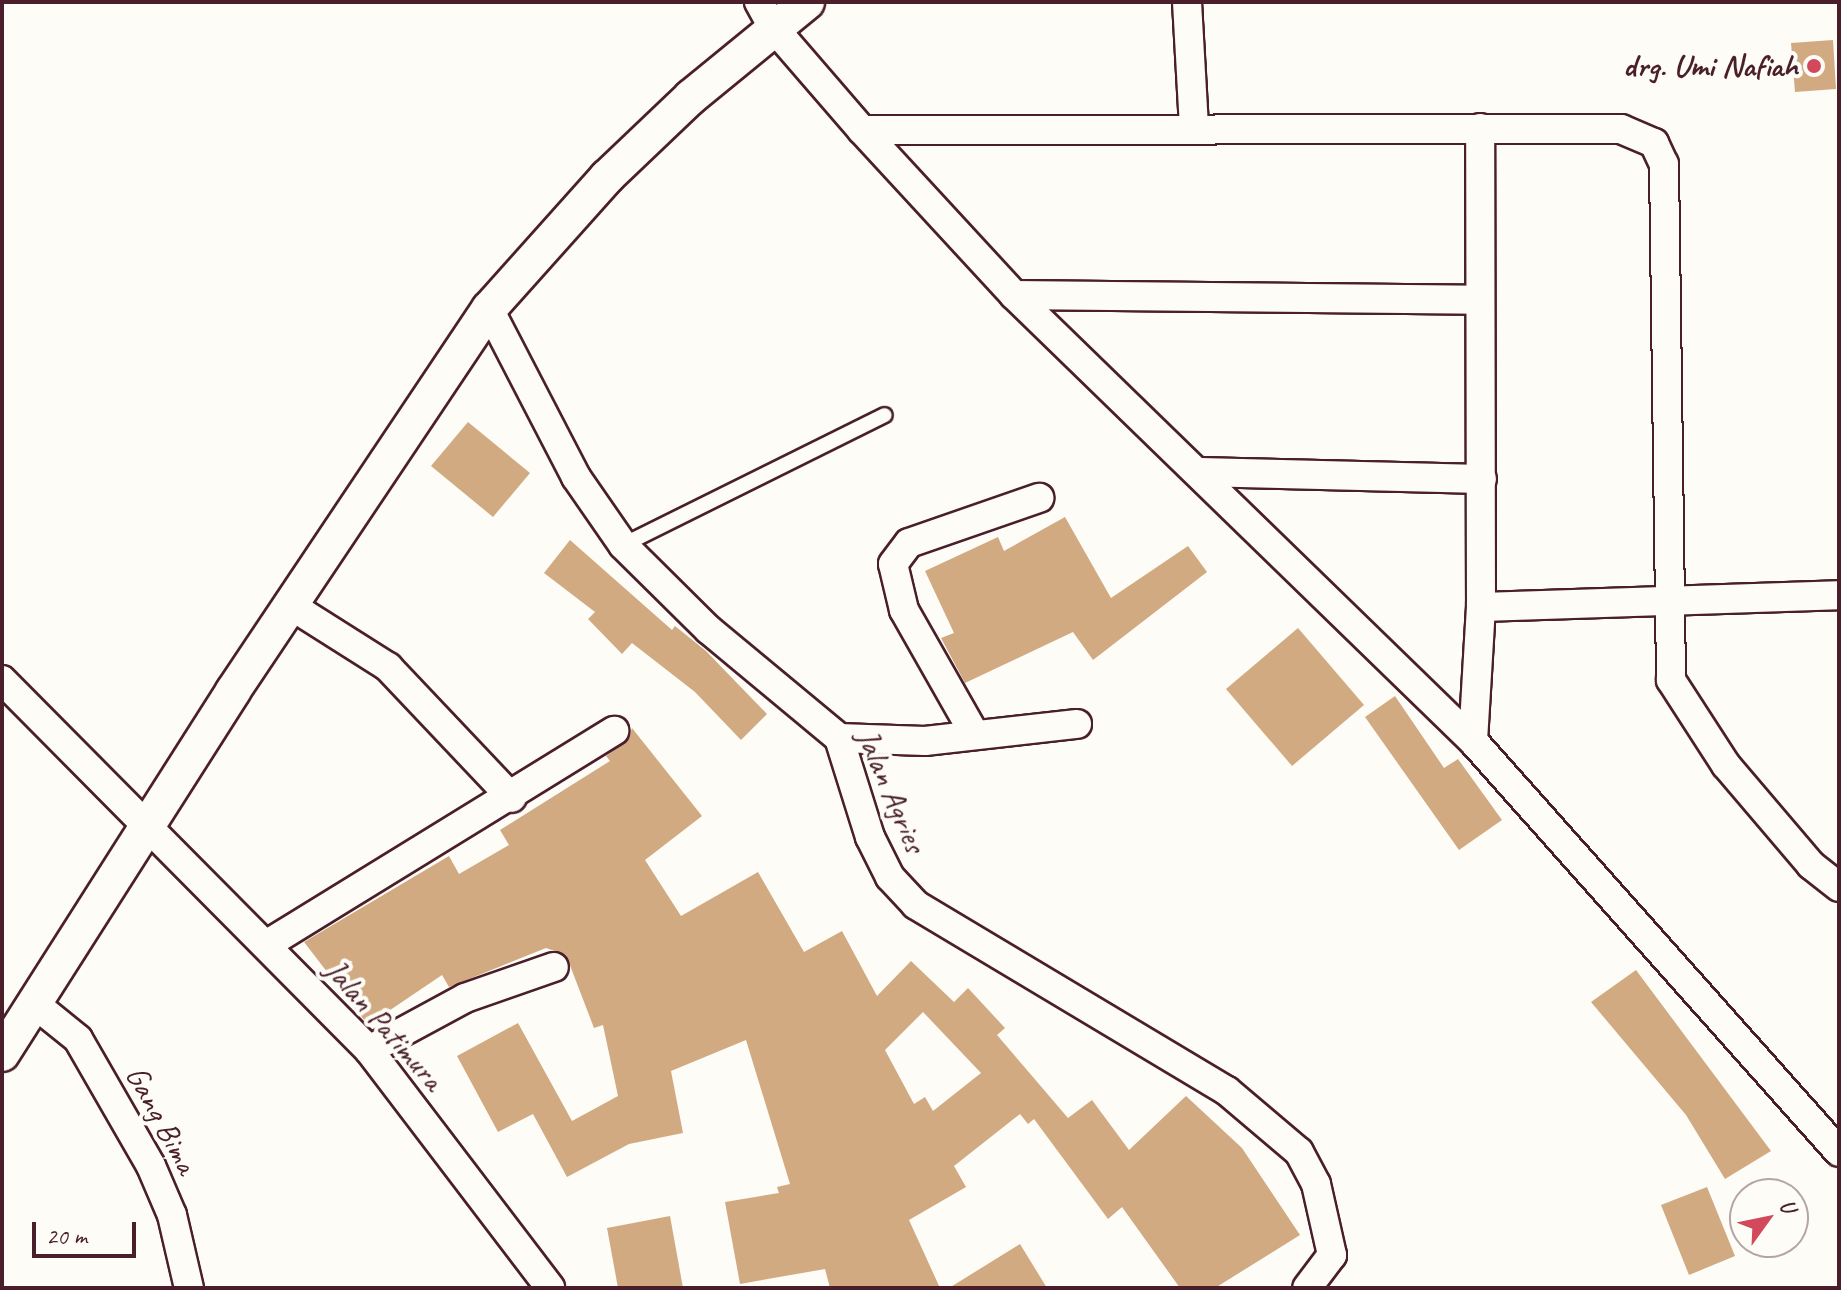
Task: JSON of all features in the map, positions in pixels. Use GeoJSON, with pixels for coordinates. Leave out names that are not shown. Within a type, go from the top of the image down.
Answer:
{"type":"FeatureCollection","features":[{"type":"Feature","properties":{"kind":"street"},"geometry":{"type":"LineString","coordinates":[[2,1054],[290,605],[489,309],[607,177],[766,14],[807,2]]}},
{"type":"Feature","properties":{"kind":"street"},"geometry":{"type":"LineString","coordinates":[[1187,2],[1194,129]]}},
{"type":"Feature","properties":{"kind":"street"},"geometry":{"type":"LineString","coordinates":[[766,14],[862,130],[1014,295],[1200,472],[1473,741],[1839,1152]]}},
{"type":"Feature","properties":{"kind":"street"},"geometry":{"type":"LineString","coordinates":[[1473,741],[1481,607],[1480,128]]}},
{"type":"Feature","properties":{"kind":"street"},"geometry":{"type":"LineString","coordinates":[[862,130],[1621,129],[1654,143],[1664,164],[1673,599],[1671,680],[1679,700],[1811,865],[1839,887]]}},
{"type":"Feature","properties":{"kind":"street"},"geometry":{"type":"LineString","coordinates":[[1014,295],[1479,300]]}},
{"type":"Feature","properties":{"kind":"street","name":"Jalan Agries"},"geometry":{"type":"LineString","coordinates":[[489,309],[576,477],[623,545],[709,630],[839,738],[870,837],[890,877],[916,905],[1227,1091],[1299,1152],[1316,1184],[1332,1255],[1307,1288]]}},
{"type":"Feature","properties":{"kind":"street"},"geometry":{"type":"LineString","coordinates":[[1200,472],[1482,479]]}},
{"type":"Feature","properties":{"kind":"street"},"geometry":{"type":"LineString","coordinates":[[975,735],[904,610],[893,564],[909,543],[1039,498]]}},
{"type":"Feature","properties":{"kind":"street"},"geometry":{"type":"LineString","coordinates":[[1481,607],[1839,595]]}},
{"type":"Feature","properties":{"kind":"street"},"geometry":{"type":"LineString","coordinates":[[290,605],[388,667],[512,798]]}},
{"type":"Feature","properties":{"kind":"street","name":"Jalan Patimura"},"geometry":{"type":"LineString","coordinates":[[2,680],[148,823],[369,1050],[550,1288]]}},
{"type":"Feature","properties":{"kind":"street"},"geometry":{"type":"LineString","coordinates":[[839,738],[975,735],[1077,724]]}},
{"type":"Feature","properties":{"kind":"street"},"geometry":{"type":"LineString","coordinates":[[266,945],[512,798],[614,731]]}},
{"type":"Feature","properties":{"kind":"street"},"geometry":{"type":"LineString","coordinates":[[369,1050],[465,998],[554,967]]}},
{"type":"Feature","properties":{"kind":"street","name":"Gang Bima"},"geometry":{"type":"LineString","coordinates":[[36,1005],[78,1039],[151,1166],[172,1215],[189,1288]]}},
{"type":"Feature","properties":{"kind":"lane"},"geometry":{"type":"LineString","coordinates":[[623,545],[885,415]]}},
{"type":"Feature","properties":{"kind":"building","name":"drg. Umi Nafiah"},"geometry":{"type":"Polygon","coordinates":[[[1833,40],[1836,89],[1795,92],[1791,43],[1833,40]]]}},
{"type":"Feature","properties":{"kind":"building"},"geometry":{"type":"Polygon","coordinates":[[[468,422],[530,473],[493,517],[431,466],[468,422]]]}},
{"type":"Feature","properties":{"kind":"building"},"geometry":{"type":"Polygon","coordinates":[[[1065,517],[1111,598],[1188,546],[1207,572],[1093,660],[1073,632],[965,683],[941,638],[954,633],[925,571],[998,537],[1004,551],[1065,517]]]}},
{"type":"Feature","properties":{"kind":"building"},"geometry":{"type":"Polygon","coordinates":[[[570,540],[672,630],[675,626],[706,651],[767,714],[741,740],[695,692],[632,643],[622,654],[588,619],[595,612],[544,573],[570,540]]]}},
{"type":"Feature","properties":{"kind":"building"},"geometry":{"type":"Polygon","coordinates":[[[1298,628],[1364,705],[1292,766],[1226,689],[1298,628]]]}},
{"type":"Feature","properties":{"kind":"building"},"geometry":{"type":"Polygon","coordinates":[[[1395,696],[1444,768],[1458,759],[1502,820],[1459,850],[1365,717],[1395,696]]]}},
{"type":"Feature","properties":{"kind":"building"},"geometry":{"type":"Polygon","coordinates":[[[632,728],[702,816],[645,860],[681,916],[758,872],[804,952],[842,931],[877,996],[911,961],[954,1002],[968,988],[1005,1028],[997,1035],[1068,1118],[1092,1100],[1129,1150],[1186,1096],[1242,1148],[1300,1235],[1215,1288],[1180,1288],[1122,1207],[1108,1219],[1034,1119],[1028,1124],[1020,1114],[954,1166],[966,1187],[909,1220],[940,1288],[830,1288],[825,1269],[740,1284],[725,1202],[779,1193],[777,1187],[790,1184],[746,1040],[671,1071],[683,1133],[629,1144],[567,1177],[533,1114],[498,1132],[457,1056],[518,1023],[572,1121],[618,1096],[603,1025],[594,1028],[566,955],[546,948],[449,987],[442,975],[368,1025],[304,942],[449,856],[459,874],[509,845],[500,830],[610,761],[606,756],[628,740],[632,728]],[[923,1012],[885,1050],[914,1104],[925,1097],[933,1111],[981,1073],[923,1012]]]}},
{"type":"Feature","properties":{"kind":"building"},"geometry":{"type":"Polygon","coordinates":[[[1636,970],[1771,1151],[1725,1179],[1686,1115],[1591,1002],[1636,970]]]}},
{"type":"Feature","properties":{"kind":"building"},"geometry":{"type":"Polygon","coordinates":[[[1707,1187],[1729,1241],[1730,1258],[1689,1275],[1661,1205],[1707,1187]]]}},
{"type":"Feature","properties":{"kind":"building"},"geometry":{"type":"Polygon","coordinates":[[[670,1216],[683,1288],[618,1288],[607,1228],[670,1216]]]}},
{"type":"Feature","properties":{"kind":"building"},"geometry":{"type":"Polygon","coordinates":[[[1020,1244],[1047,1288],[949,1288],[1020,1244]]]}},
{"type":"Feature","properties":{"kind":"place","name":"drg. Umi Nafiah"},"geometry":{"type":"Point","coordinates":[1814,66]}}]}
